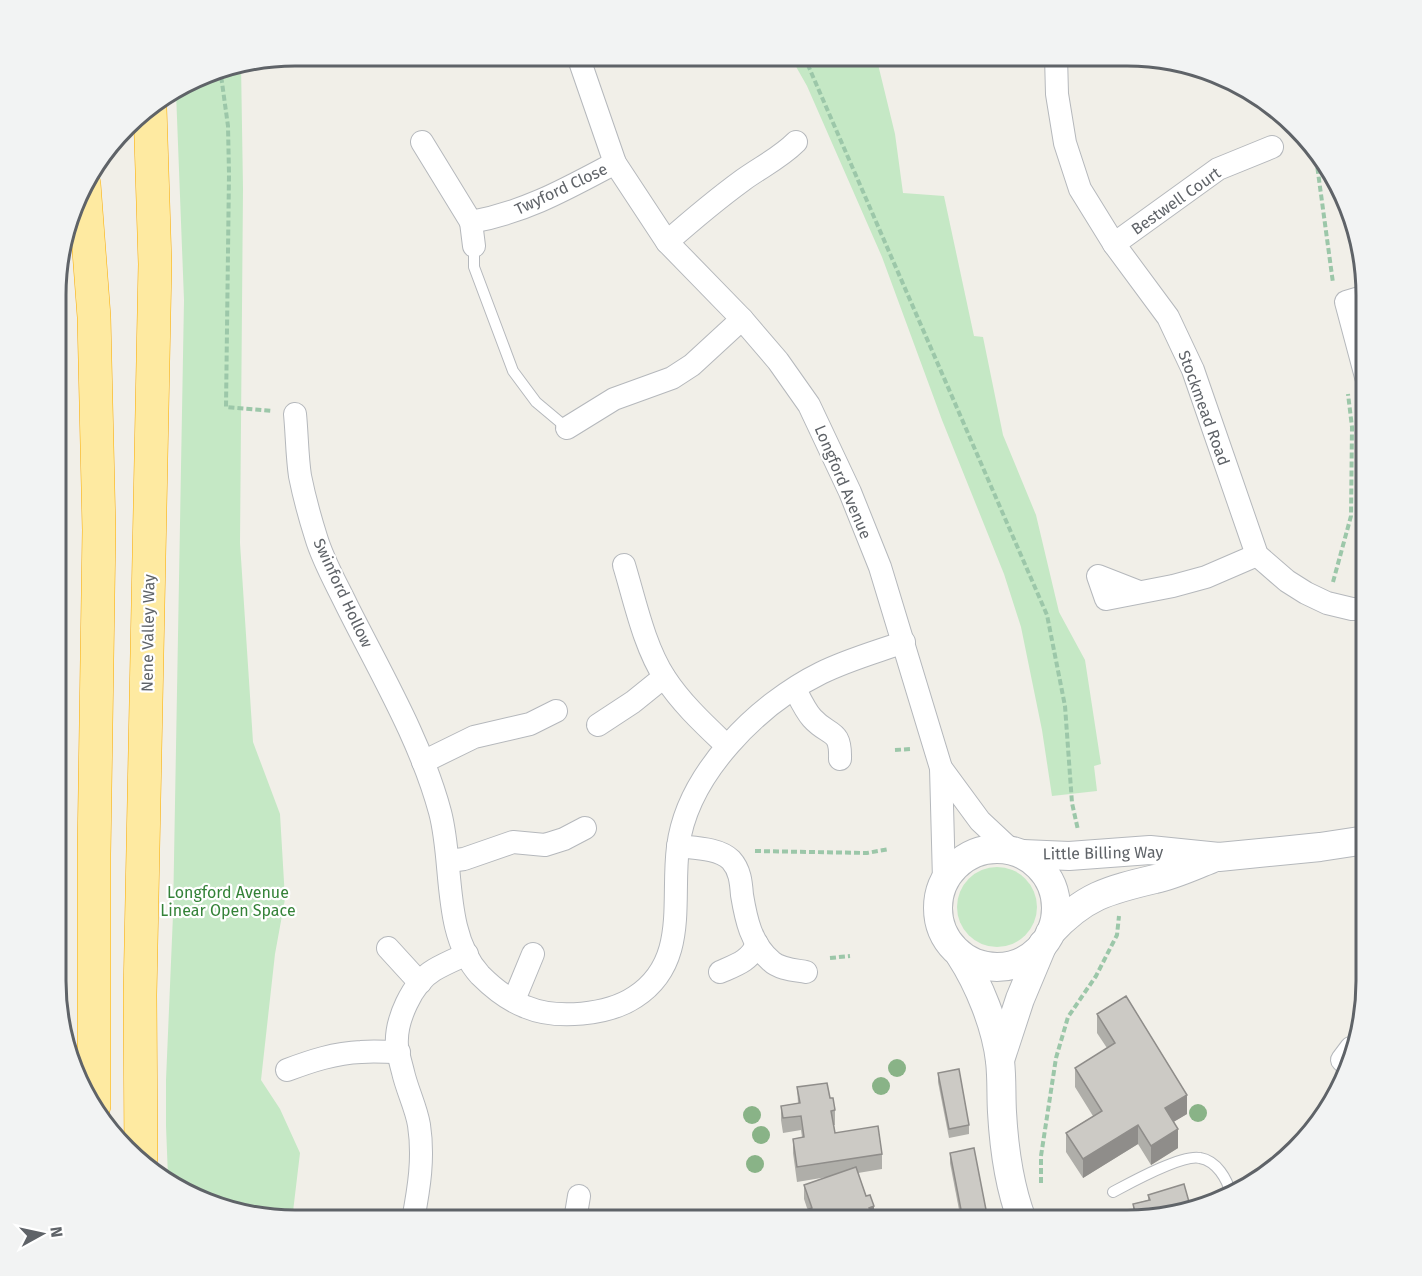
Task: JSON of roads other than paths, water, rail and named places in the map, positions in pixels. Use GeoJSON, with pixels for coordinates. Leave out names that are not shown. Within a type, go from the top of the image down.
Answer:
{"type":"FeatureCollection","features":[{"type":"Feature","properties":{"kind":"highway","name":"Nene Valley Way"},"geometry":{"type":"LineString","coordinates":[[141,1150],[140,994],[155,264],[150,118]]}},
{"type":"Feature","properties":{"kind":"highway"},"geometry":{"type":"LineString","coordinates":[[85,203],[94,317],[99,530],[94,854],[94,1090]]}},
{"type":"Feature","properties":{"kind":"street","name":"Longford Avenue"},"geometry":{"type":"LineString","coordinates":[[581,66],[615,163],[667,242],[742,319],[778,361],[809,405],[850,492],[904,642],[941,768],[944,880]]}},
{"type":"Feature","properties":{"kind":"street","name":"Stockmead Road"},"geometry":{"type":"LineString","coordinates":[[1056,66],[1057,94],[1065,143],[1080,189],[1114,244],[1168,317],[1193,370],[1257,555]]}},
{"type":"Feature","properties":{"kind":"street"},"geometry":{"type":"LineString","coordinates":[[422,142],[471,222],[474,246]]}},
{"type":"Feature","properties":{"kind":"street"},"geometry":{"type":"LineString","coordinates":[[667,242],[714,202],[746,178],[783,155],[796,142]]}},
{"type":"Feature","properties":{"kind":"street","name":"Bestwell Court"},"geometry":{"type":"LineString","coordinates":[[1114,244],[1218,169],[1272,147]]}},
{"type":"Feature","properties":{"kind":"street","name":"Twyford Close"},"geometry":{"type":"LineString","coordinates":[[471,222],[499,217],[540,202],[615,163]]}},
{"type":"Feature","properties":{"kind":"street"},"geometry":{"type":"LineString","coordinates":[[1356,299],[1346,302],[1356,340]]}},
{"type":"Feature","properties":{"kind":"street"},"geometry":{"type":"LineString","coordinates":[[567,428],[614,399],[672,378],[692,365],[742,319]]}},
{"type":"Feature","properties":{"kind":"street","name":"Swinford Hollow"},"geometry":{"type":"LineString","coordinates":[[295,414],[300,476],[316,538],[423,762],[440,813],[449,861],[453,910],[458,935],[478,972],[491,986],[524,1006],[543,1012],[595,1012],[617,1007],[648,987],[663,966],[673,942],[677,904],[678,846],[690,801],[727,746],[760,715],[820,673],[904,642]]}},
{"type":"Feature","properties":{"kind":"street"},"geometry":{"type":"LineString","coordinates":[[1139,592],[1206,577],[1257,555],[1287,581],[1306,593],[1328,603],[1356,609]]}},
{"type":"Feature","properties":{"kind":"street"},"geometry":{"type":"LineString","coordinates":[[624,565],[644,633],[664,677],[694,715],[727,746]]}},
{"type":"Feature","properties":{"kind":"street"},"geometry":{"type":"LineString","coordinates":[[598,725],[633,702],[664,677]]}},
{"type":"Feature","properties":{"kind":"street"},"geometry":{"type":"LineString","coordinates":[[795,689],[810,716],[820,727],[834,734],[840,743],[840,759]]}},
{"type":"Feature","properties":{"kind":"street"},"geometry":{"type":"LineString","coordinates":[[423,762],[474,737],[530,724],[556,711]]}},
{"type":"Feature","properties":{"kind":"street","name":"Longford Avenue"},"geometry":{"type":"LineString","coordinates":[[941,768],[980,821],[1017,852]]}},
{"type":"Feature","properties":{"kind":"street"},"geometry":{"type":"LineString","coordinates":[[449,861],[464,859],[513,842],[545,845],[564,839],[585,828]]}},
{"type":"Feature","properties":{"kind":"street","name":"Little Billing Way"},"geometry":{"type":"LineString","coordinates":[[1219,856],[1156,879],[1105,892],[1066,916],[1030,957],[1013,965],[994,967],[976,963],[960,955],[948,943],[937,912],[938,895],[944,880],[956,864],[972,853],[991,848],[1070,856],[1150,850],[1219,856],[1320,848],[1356,842]]}},
{"type":"Feature","properties":{"kind":"street"},"geometry":{"type":"LineString","coordinates":[[678,846],[717,852],[730,859],[739,872],[746,921],[757,944],[772,963],[806,972]]}},
{"type":"Feature","properties":{"kind":"street","name":"Little Billing Way"},"geometry":{"type":"LineString","coordinates":[[1017,852],[1038,865],[1049,880],[1055,897],[1056,916],[1047,939]]}},
{"type":"Feature","properties":{"kind":"street"},"geometry":{"type":"LineString","coordinates":[[1000,1060],[1020,999],[1047,939]]}},
{"type":"Feature","properties":{"kind":"street"},"geometry":{"type":"LineString","coordinates":[[720,972],[753,954],[757,944]]}},
{"type":"Feature","properties":{"kind":"street"},"geometry":{"type":"LineString","coordinates":[[388,948],[420,983]]}},
{"type":"Feature","properties":{"kind":"street"},"geometry":{"type":"LineString","coordinates":[[415,1210],[422,1153],[419,1123],[397,1044],[400,1022],[409,1000],[420,983],[432,971],[467,954]]}},
{"type":"Feature","properties":{"kind":"street"},"geometry":{"type":"LineString","coordinates":[[514,1000],[533,954]]}},
{"type":"Feature","properties":{"kind":"street"},"geometry":{"type":"LineString","coordinates":[[960,955],[984,1001],[1000,1060],[1007,1165],[1019,1210]]}},
{"type":"Feature","properties":{"kind":"street"},"geometry":{"type":"LineString","coordinates":[[287,1070],[313,1060],[339,1054],[399,1052]]}},
{"type":"Feature","properties":{"kind":"street"},"geometry":{"type":"LineString","coordinates":[[577,1210],[579,1196]]}},
{"type":"Feature","properties":{"kind":"lane"},"geometry":{"type":"LineString","coordinates":[[474,246],[474,267],[513,371],[536,402],[567,428]]}},
{"type":"Feature","properties":{"kind":"lane"},"geometry":{"type":"LineString","coordinates":[[1113,1192],[1153,1171],[1197,1157],[1212,1161],[1229,1186]]}},
{"type":"Feature","properties":{"kind":"park label","name":"Longford Avenue Linear Open Space"},"geometry":{"type":"Point","coordinates":[228,901]}}]}
